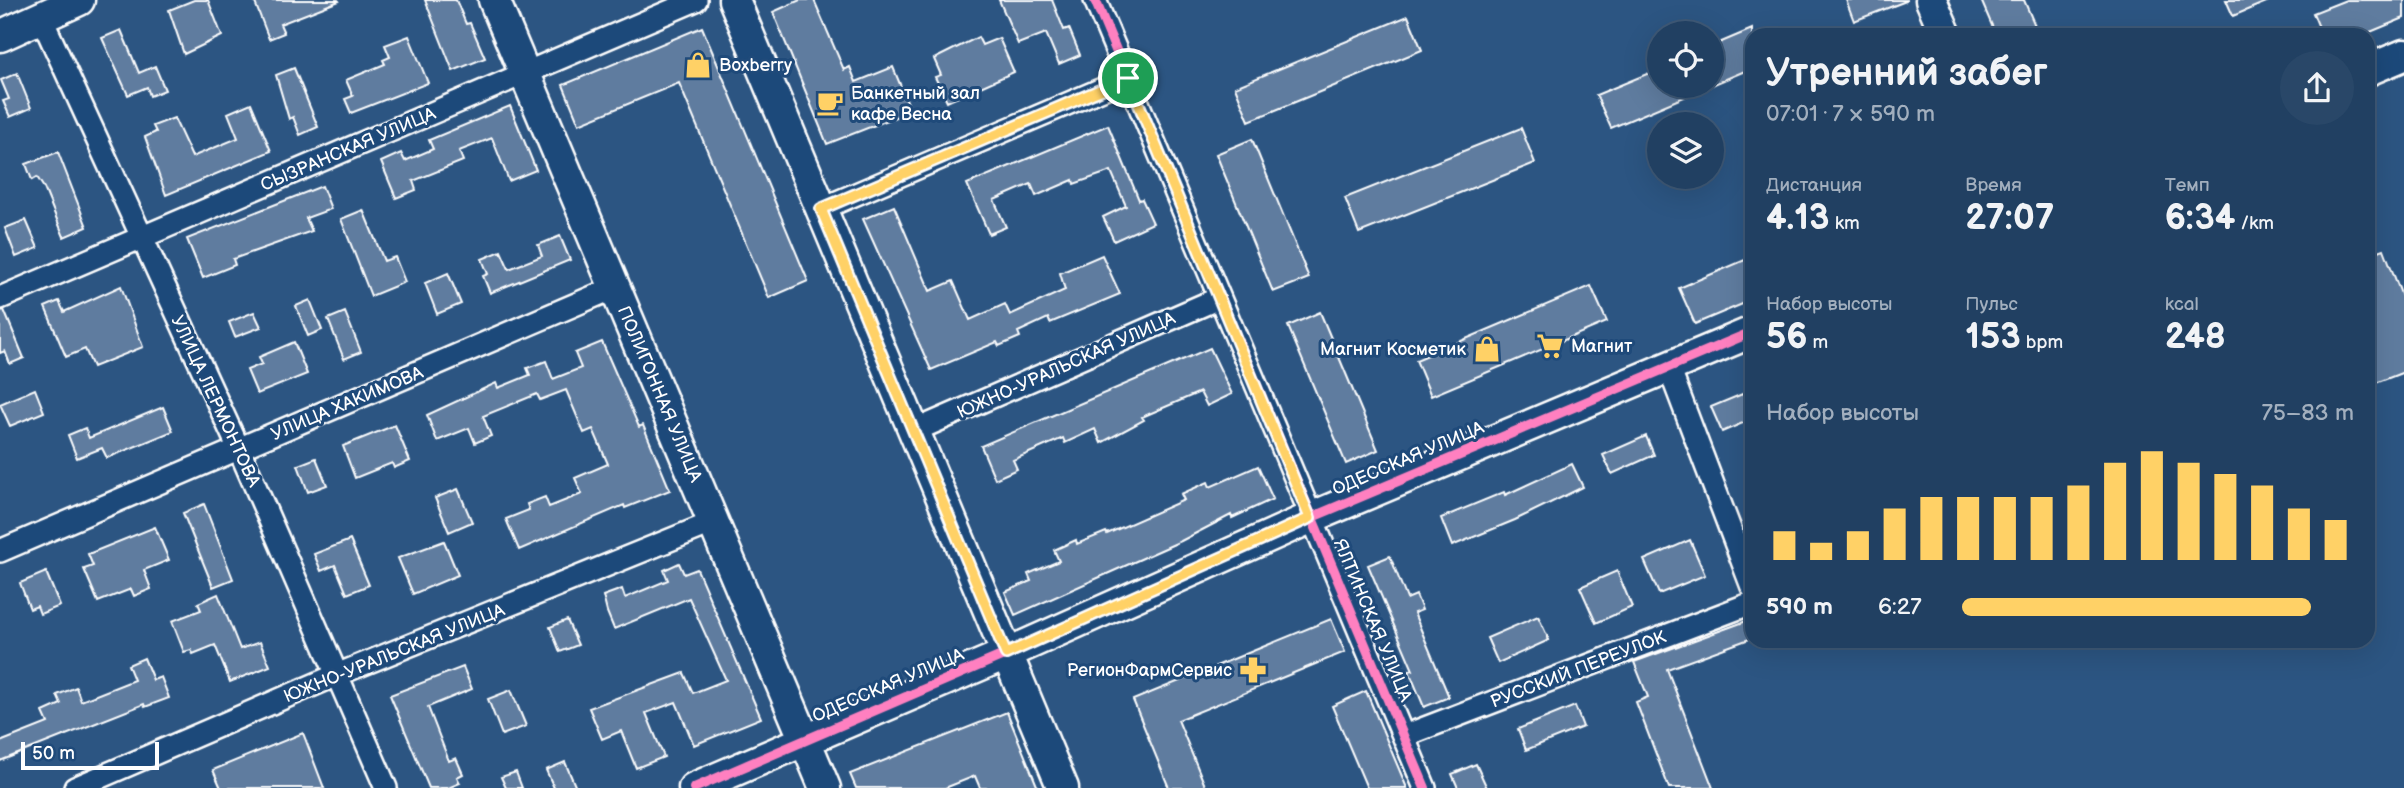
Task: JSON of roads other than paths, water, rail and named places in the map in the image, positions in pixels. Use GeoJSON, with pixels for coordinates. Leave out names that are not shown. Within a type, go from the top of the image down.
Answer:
{"type":"FeatureCollection","features":[{"type":"Feature","properties":{"kind":"main road"},"geometry":{"type":"LineString","coordinates":[[0,36],[79,0]]}},
{"type":"Feature","properties":{"kind":"main road","name":"ПОЛИГОННАЯ УЛИЦА"},"geometry":{"type":"LineString","coordinates":[[494,0],[825,788]]}},
{"type":"Feature","properties":{"kind":"main road"},"geometry":{"type":"LineString","coordinates":[[734,0],[1063,788]]}},
{"type":"Feature","properties":{"kind":"main road"},"geometry":{"type":"LineString","coordinates":[[1931,0],[1943,28]]}},
{"type":"Feature","properties":{"kind":"main road"},"geometry":{"type":"LineString","coordinates":[[2375,67],[2404,55]]}},
{"type":"Feature","properties":{"kind":"main road","name":"ОДЕССКАЯ УЛИЦА"},"geometry":{"type":"LineString","coordinates":[[694,788],[1006,654],[1310,518],[1745,335]]}},
{"type":"Feature","properties":{"kind":"street","name":"СЫЗРАНСКАЯ УЛИЦА"},"geometry":{"type":"LineString","coordinates":[[0,298],[696,0]]}},
{"type":"Feature","properties":{"kind":"street","name":"ЯЛТИНСКАЯ УЛИЦА"},"geometry":{"type":"LineString","coordinates":[[1095,0],[1425,788]]}},
{"type":"Feature","properties":{"kind":"street","name":"УЛИЦА ЛЕРМОНТОВА"},"geometry":{"type":"LineString","coordinates":[[41,17],[239,449],[339,674],[386,788]]}},
{"type":"Feature","properties":{"kind":"street"},"geometry":{"type":"LineString","coordinates":[[821,209],[1128,78]]}},
{"type":"Feature","properties":{"kind":"street","name":"УЛИЦА ХАКИМОВА"},"geometry":{"type":"LineString","coordinates":[[0,551],[615,287]]}},
{"type":"Feature","properties":{"kind":"street","name":"ЮЖНО-УРАЛЬСКАЯ УЛИЦА"},"geometry":{"type":"LineString","coordinates":[[914,431],[1219,298]]}},
{"type":"Feature","properties":{"kind":"street"},"geometry":{"type":"LineString","coordinates":[[1669,368],[1745,569]]}},
{"type":"Feature","properties":{"kind":"street","name":"ЮЖНО-УРАЛЬСКАЯ УЛИЦА"},"geometry":{"type":"LineString","coordinates":[[75,788],[339,674],[714,522]]}},
{"type":"Feature","properties":{"kind":"street","name":"РУССКИЙ ПЕРЕУЛОК"},"geometry":{"type":"LineString","coordinates":[[1404,736],[1745,606]]}},
{"type":"Feature","properties":{"kind":"place","name":"Boxberry"},"geometry":{"type":"Point","coordinates":[698,65]}},
{"type":"Feature","properties":{"kind":"place","name":"Банкетный зал кафе Весна"},"geometry":{"type":"Point","coordinates":[830,103]}},
{"type":"Feature","properties":{"kind":"place","name":"Магнит"},"geometry":{"type":"Point","coordinates":[1550,346]}},
{"type":"Feature","properties":{"kind":"place","name":"Магнит Косметик"},"geometry":{"type":"Point","coordinates":[1487,349]}},
{"type":"Feature","properties":{"kind":"place","name":"РегионФармСервис"},"geometry":{"type":"Point","coordinates":[1253,670]}}]}
